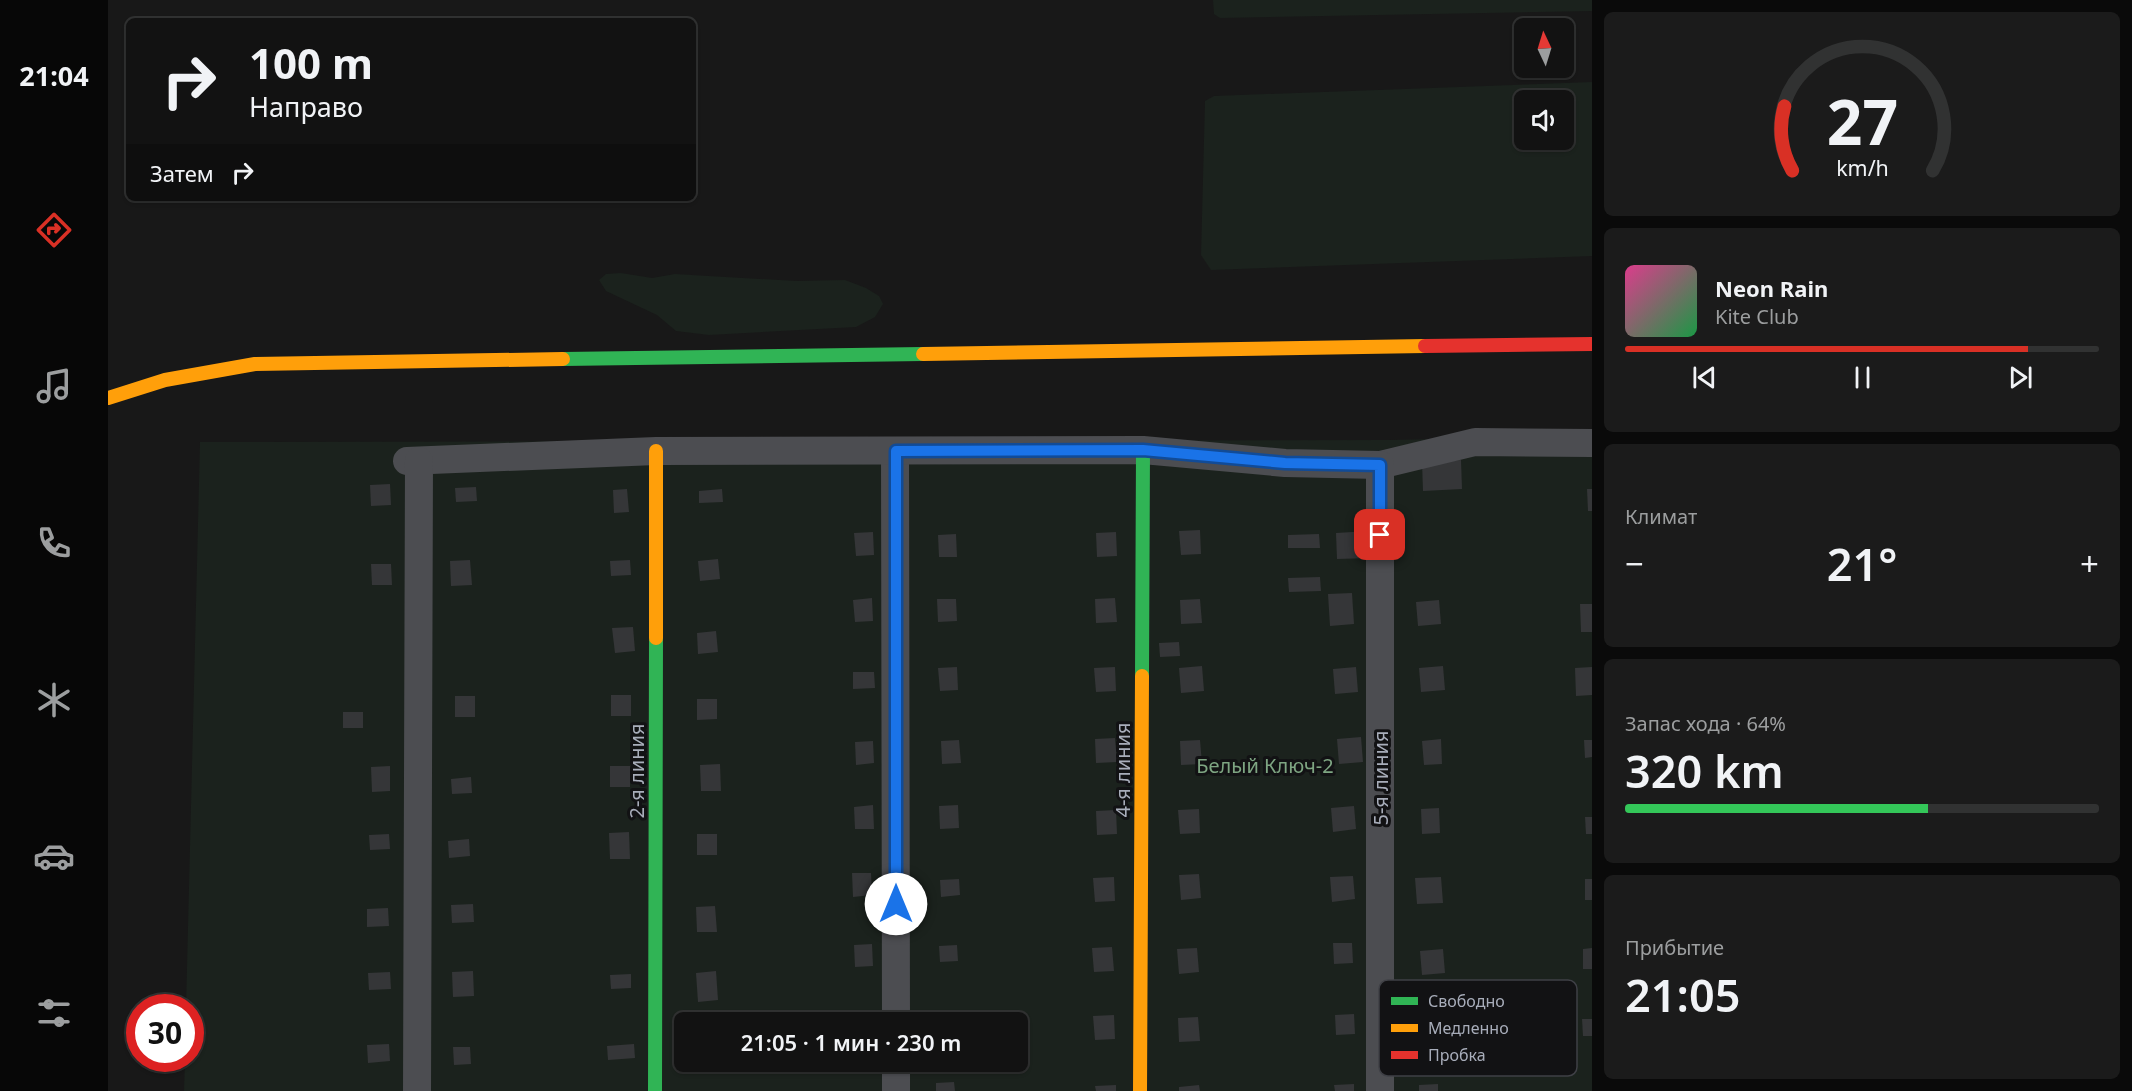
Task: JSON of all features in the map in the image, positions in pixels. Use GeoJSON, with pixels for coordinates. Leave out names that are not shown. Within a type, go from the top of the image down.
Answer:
{"type":"FeatureCollection","features":[{"type":"Feature","properties":{"kind":"street"},"geometry":{"type":"LineString","coordinates":[[108,398],[165,380],[255,364],[1592,344]]}},
{"type":"Feature","properties":{"kind":"street"},"geometry":{"type":"LineString","coordinates":[[417,1091],[413,461],[656,451],[1143,450],[1285,463],[1380,465],[1474,442],[1592,443]]}},
{"type":"Feature","properties":{"kind":"street","name":"4-я линия"},"geometry":{"type":"LineString","coordinates":[[1140,1091],[1143,450]]}},
{"type":"Feature","properties":{"kind":"street","name":"2-я линия"},"geometry":{"type":"LineString","coordinates":[[655,1091],[656,451]]}},
{"type":"Feature","properties":{"kind":"street"},"geometry":{"type":"LineString","coordinates":[[896,451],[896,1012]]}},
{"type":"Feature","properties":{"kind":"street","name":"5-я линия"},"geometry":{"type":"LineString","coordinates":[[1380,465],[1380,980]]}},
{"type":"Feature","properties":{"kind":"street"},"geometry":{"type":"LineString","coordinates":[[896,1072],[896,1091]]}},
{"type":"Feature","properties":{"kind":"green space"},"geometry":{"type":"Polygon","coordinates":[[[1213,0],[1592,0],[1592,11],[1220,18],[1214,14],[1213,0]]]}},
{"type":"Feature","properties":{"kind":"green space"},"geometry":{"type":"Polygon","coordinates":[[[1592,82],[1592,256],[1211,270],[1201,255],[1205,101],[1214,96],[1592,82]]]}},
{"type":"Feature","properties":{"kind":"green space"},"geometry":{"type":"Polygon","coordinates":[[[621,273],[652,278],[675,274],[796,281],[845,280],[879,296],[883,304],[875,317],[856,327],[709,335],[676,331],[657,315],[606,291],[599,280],[606,274],[621,273]]]}},
{"type":"Feature","properties":{"kind":"green space","name":"Белый Ключ-2"},"geometry":{"type":"Polygon","coordinates":[[[1592,436],[1592,1091],[184,1091],[185,1072],[204,1072],[204,994],[186,994],[200,442],[1388,440],[1592,436]]]}},
{"type":"Feature","properties":{"kind":"building"},"geometry":{"type":"Polygon","coordinates":[[[1461,460],[1462,489],[1423,491],[1422,462],[1461,460]]]}},
{"type":"Feature","properties":{"kind":"building"},"geometry":{"type":"Polygon","coordinates":[[[390,484],[391,505],[371,506],[370,485],[390,484]]]}},
{"type":"Feature","properties":{"kind":"building"},"geometry":{"type":"Polygon","coordinates":[[[476,487],[477,501],[456,502],[455,488],[476,487]]]}},
{"type":"Feature","properties":{"kind":"building"},"geometry":{"type":"Polygon","coordinates":[[[627,489],[629,512],[614,513],[613,490],[627,489]]]}},
{"type":"Feature","properties":{"kind":"building"},"geometry":{"type":"Polygon","coordinates":[[[722,489],[723,502],[699,503],[699,491],[722,489]]]}},
{"type":"Feature","properties":{"kind":"building"},"geometry":{"type":"Polygon","coordinates":[[[1587,489],[1592,489],[1592,511],[1588,511],[1587,489]]]}},
{"type":"Feature","properties":{"kind":"building"},"geometry":{"type":"Polygon","coordinates":[[[1200,530],[1201,554],[1181,555],[1179,531],[1200,530]]]}},
{"type":"Feature","properties":{"kind":"building"},"geometry":{"type":"Polygon","coordinates":[[[1369,531],[1370,558],[1337,559],[1336,533],[1369,531]]]}},
{"type":"Feature","properties":{"kind":"building"},"geometry":{"type":"Polygon","coordinates":[[[873,532],[874,555],[856,556],[854,533],[873,532]]]}},
{"type":"Feature","properties":{"kind":"building"},"geometry":{"type":"Polygon","coordinates":[[[1116,532],[1117,556],[1097,557],[1096,533],[1116,532]]]}},
{"type":"Feature","properties":{"kind":"building"},"geometry":{"type":"Polygon","coordinates":[[[956,534],[957,557],[939,557],[938,535],[956,534]]]}},
{"type":"Feature","properties":{"kind":"building"},"geometry":{"type":"Polygon","coordinates":[[[1319,534],[1320,548],[1288,548],[1288,535],[1319,534]]]}},
{"type":"Feature","properties":{"kind":"building"},"geometry":{"type":"Polygon","coordinates":[[[718,559],[720,579],[700,581],[698,561],[718,559]]]}},
{"type":"Feature","properties":{"kind":"building"},"geometry":{"type":"Polygon","coordinates":[[[470,560],[472,585],[451,586],[450,561],[470,560]]]}},
{"type":"Feature","properties":{"kind":"building"},"geometry":{"type":"Polygon","coordinates":[[[630,560],[631,575],[611,576],[610,561],[630,560]]]}},
{"type":"Feature","properties":{"kind":"building"},"geometry":{"type":"Polygon","coordinates":[[[371,564],[391,564],[392,585],[372,585],[371,564]]]}},
{"type":"Feature","properties":{"kind":"building"},"geometry":{"type":"Polygon","coordinates":[[[1320,577],[1321,591],[1289,592],[1288,578],[1320,577]]]}},
{"type":"Feature","properties":{"kind":"building"},"geometry":{"type":"Polygon","coordinates":[[[1352,593],[1354,624],[1330,626],[1328,594],[1352,593]]]}},
{"type":"Feature","properties":{"kind":"building"},"geometry":{"type":"Polygon","coordinates":[[[872,598],[873,621],[855,622],[853,600],[872,598]]]}},
{"type":"Feature","properties":{"kind":"building"},"geometry":{"type":"Polygon","coordinates":[[[1115,598],[1117,622],[1096,623],[1095,599],[1115,598]]]}},
{"type":"Feature","properties":{"kind":"building"},"geometry":{"type":"Polygon","coordinates":[[[937,599],[956,599],[957,621],[938,622],[937,599]]]}},
{"type":"Feature","properties":{"kind":"building"},"geometry":{"type":"Polygon","coordinates":[[[1200,599],[1202,623],[1181,624],[1180,600],[1200,599]]]}},
{"type":"Feature","properties":{"kind":"building"},"geometry":{"type":"Polygon","coordinates":[[[1439,600],[1441,624],[1418,626],[1416,602],[1439,600]]]}},
{"type":"Feature","properties":{"kind":"building"},"geometry":{"type":"Polygon","coordinates":[[[1580,604],[1592,604],[1592,632],[1581,632],[1580,604]]]}},
{"type":"Feature","properties":{"kind":"building"},"geometry":{"type":"Polygon","coordinates":[[[633,627],[635,651],[615,653],[612,628],[633,627]]]}},
{"type":"Feature","properties":{"kind":"building"},"geometry":{"type":"Polygon","coordinates":[[[716,631],[718,652],[698,654],[697,633],[716,631]]]}},
{"type":"Feature","properties":{"kind":"building"},"geometry":{"type":"Polygon","coordinates":[[[1179,642],[1180,656],[1160,657],[1159,643],[1179,642]]]}},
{"type":"Feature","properties":{"kind":"building"},"geometry":{"type":"Polygon","coordinates":[[[1202,666],[1204,691],[1181,693],[1179,668],[1202,666]]]}},
{"type":"Feature","properties":{"kind":"building"},"geometry":{"type":"Polygon","coordinates":[[[1443,666],[1445,690],[1421,692],[1419,668],[1443,666]]]}},
{"type":"Feature","properties":{"kind":"building"},"geometry":{"type":"Polygon","coordinates":[[[957,667],[958,690],[940,691],[938,668],[957,667]]]}},
{"type":"Feature","properties":{"kind":"building"},"geometry":{"type":"Polygon","coordinates":[[[1115,667],[1116,691],[1096,692],[1094,668],[1115,667]]]}},
{"type":"Feature","properties":{"kind":"building"},"geometry":{"type":"Polygon","coordinates":[[[1356,667],[1358,692],[1335,694],[1333,669],[1356,667]]]}},
{"type":"Feature","properties":{"kind":"building"},"geometry":{"type":"Polygon","coordinates":[[[1592,667],[1592,695],[1576,696],[1575,668],[1592,667]]]}},
{"type":"Feature","properties":{"kind":"building"},"geometry":{"type":"Polygon","coordinates":[[[853,672],[874,672],[875,688],[853,689],[853,672]]]}},
{"type":"Feature","properties":{"kind":"building"},"geometry":{"type":"Polygon","coordinates":[[[611,695],[631,695],[631,716],[611,716],[611,695]]]}},
{"type":"Feature","properties":{"kind":"building"},"geometry":{"type":"Polygon","coordinates":[[[455,696],[475,696],[475,717],[455,717],[455,696]]]}},
{"type":"Feature","properties":{"kind":"building"},"geometry":{"type":"Polygon","coordinates":[[[697,699],[717,699],[717,719],[697,720],[697,699]]]}},
{"type":"Feature","properties":{"kind":"building"},"geometry":{"type":"Polygon","coordinates":[[[343,712],[363,712],[363,728],[343,728],[343,712]]]}},
{"type":"Feature","properties":{"kind":"building"},"geometry":{"type":"Polygon","coordinates":[[[1361,737],[1363,762],[1339,764],[1337,739],[1361,737]]]}},
{"type":"Feature","properties":{"kind":"building"},"geometry":{"type":"Polygon","coordinates":[[[1115,738],[1117,762],[1096,763],[1095,739],[1115,738]]]}},
{"type":"Feature","properties":{"kind":"building"},"geometry":{"type":"Polygon","coordinates":[[[1441,739],[1442,764],[1424,765],[1422,741],[1441,739]]]}},
{"type":"Feature","properties":{"kind":"building"},"geometry":{"type":"Polygon","coordinates":[[[959,740],[961,763],[942,764],[941,741],[959,740]]]}},
{"type":"Feature","properties":{"kind":"building"},"geometry":{"type":"Polygon","coordinates":[[[1200,740],[1202,764],[1181,765],[1180,741],[1200,740]]]}},
{"type":"Feature","properties":{"kind":"building"},"geometry":{"type":"Polygon","coordinates":[[[1584,740],[1592,740],[1592,757],[1585,758],[1584,740]]]}},
{"type":"Feature","properties":{"kind":"building"},"geometry":{"type":"Polygon","coordinates":[[[873,741],[874,763],[856,765],[855,742],[873,741]]]}},
{"type":"Feature","properties":{"kind":"building"},"geometry":{"type":"Polygon","coordinates":[[[720,764],[721,791],[701,791],[700,765],[720,764]]]}},
{"type":"Feature","properties":{"kind":"building"},"geometry":{"type":"Polygon","coordinates":[[[390,766],[390,791],[372,792],[371,767],[390,766]]]}},
{"type":"Feature","properties":{"kind":"building"},"geometry":{"type":"Polygon","coordinates":[[[610,766],[630,766],[630,787],[610,787],[610,766]]]}},
{"type":"Feature","properties":{"kind":"building"},"geometry":{"type":"Polygon","coordinates":[[[471,777],[472,793],[452,794],[451,779],[471,777]]]}},
{"type":"Feature","properties":{"kind":"building"},"geometry":{"type":"Polygon","coordinates":[[[873,805],[874,829],[855,829],[854,807],[873,805]]]}},
{"type":"Feature","properties":{"kind":"building"},"geometry":{"type":"Polygon","coordinates":[[[958,805],[959,828],[940,829],[939,806],[958,805]]]}},
{"type":"Feature","properties":{"kind":"building"},"geometry":{"type":"Polygon","coordinates":[[[1354,806],[1356,829],[1333,832],[1331,808],[1354,806]]]}},
{"type":"Feature","properties":{"kind":"building"},"geometry":{"type":"Polygon","coordinates":[[[1439,808],[1440,833],[1422,834],[1421,809],[1439,808]]]}},
{"type":"Feature","properties":{"kind":"building"},"geometry":{"type":"Polygon","coordinates":[[[1199,809],[1200,833],[1180,834],[1178,810],[1199,809]]]}},
{"type":"Feature","properties":{"kind":"building"},"geometry":{"type":"Polygon","coordinates":[[[1116,810],[1117,834],[1097,835],[1096,811],[1116,810]]]}},
{"type":"Feature","properties":{"kind":"building"},"geometry":{"type":"Polygon","coordinates":[[[1585,817],[1592,817],[1592,834],[1586,834],[1585,817]]]}},
{"type":"Feature","properties":{"kind":"building"},"geometry":{"type":"Polygon","coordinates":[[[629,832],[630,859],[610,859],[609,833],[629,832]]]}},
{"type":"Feature","properties":{"kind":"building"},"geometry":{"type":"Polygon","coordinates":[[[389,834],[390,849],[370,850],[369,835],[389,834]]]}},
{"type":"Feature","properties":{"kind":"building"},"geometry":{"type":"Polygon","coordinates":[[[697,834],[717,834],[717,855],[697,855],[697,834]]]}},
{"type":"Feature","properties":{"kind":"building"},"geometry":{"type":"Polygon","coordinates":[[[469,839],[470,856],[449,858],[448,841],[469,839]]]}},
{"type":"Feature","properties":{"kind":"building"},"geometry":{"type":"Polygon","coordinates":[[[852,873],[871,873],[872,895],[853,897],[852,873]]]}},
{"type":"Feature","properties":{"kind":"building"},"geometry":{"type":"Polygon","coordinates":[[[1199,874],[1201,898],[1181,900],[1179,875],[1199,874]]]}},
{"type":"Feature","properties":{"kind":"building"},"geometry":{"type":"Polygon","coordinates":[[[1353,876],[1355,899],[1332,902],[1330,877],[1353,876]]]}},
{"type":"Feature","properties":{"kind":"building"},"geometry":{"type":"Polygon","coordinates":[[[1114,877],[1115,901],[1095,902],[1093,878],[1114,877]]]}},
{"type":"Feature","properties":{"kind":"building"},"geometry":{"type":"Polygon","coordinates":[[[1441,877],[1443,903],[1417,904],[1415,878],[1441,877]]]}},
{"type":"Feature","properties":{"kind":"building"},"geometry":{"type":"Polygon","coordinates":[[[959,879],[960,895],[941,897],[940,880],[959,879]]]}},
{"type":"Feature","properties":{"kind":"building"},"geometry":{"type":"Polygon","coordinates":[[[1585,879],[1592,879],[1592,900],[1585,900],[1585,879]]]}},
{"type":"Feature","properties":{"kind":"building"},"geometry":{"type":"Polygon","coordinates":[[[473,904],[474,922],[452,923],[451,905],[473,904]]]}},
{"type":"Feature","properties":{"kind":"building"},"geometry":{"type":"Polygon","coordinates":[[[715,906],[717,932],[697,932],[696,907],[715,906]]]}},
{"type":"Feature","properties":{"kind":"building"},"geometry":{"type":"Polygon","coordinates":[[[388,908],[389,926],[367,927],[367,909],[388,908]]]}},
{"type":"Feature","properties":{"kind":"building"},"geometry":{"type":"Polygon","coordinates":[[[1333,943],[1352,943],[1353,963],[1334,964],[1333,943]]]}},
{"type":"Feature","properties":{"kind":"building"},"geometry":{"type":"Polygon","coordinates":[[[872,944],[873,966],[855,967],[854,945],[872,944]]]}},
{"type":"Feature","properties":{"kind":"building"},"geometry":{"type":"Polygon","coordinates":[[[957,945],[958,961],[940,962],[939,946],[957,945]]]}},
{"type":"Feature","properties":{"kind":"building"},"geometry":{"type":"Polygon","coordinates":[[[1112,947],[1114,971],[1094,972],[1092,948],[1112,947]]]}},
{"type":"Feature","properties":{"kind":"building"},"geometry":{"type":"Polygon","coordinates":[[[1197,948],[1199,972],[1179,974],[1177,949],[1197,948]]]}},
{"type":"Feature","properties":{"kind":"building"},"geometry":{"type":"Polygon","coordinates":[[[1592,948],[1592,969],[1583,969],[1583,949],[1592,948]]]}},
{"type":"Feature","properties":{"kind":"building"},"geometry":{"type":"Polygon","coordinates":[[[1443,949],[1445,973],[1422,975],[1420,951],[1443,949]]]}},
{"type":"Feature","properties":{"kind":"building"},"geometry":{"type":"Polygon","coordinates":[[[473,971],[474,996],[453,997],[452,972],[473,971]]]}},
{"type":"Feature","properties":{"kind":"building"},"geometry":{"type":"Polygon","coordinates":[[[716,971],[718,1000],[698,1002],[696,973],[716,971]]]}},
{"type":"Feature","properties":{"kind":"building"},"geometry":{"type":"Polygon","coordinates":[[[390,972],[391,989],[369,990],[368,973],[390,972]]]}},
{"type":"Feature","properties":{"kind":"building"},"geometry":{"type":"Polygon","coordinates":[[[631,974],[631,988],[611,989],[610,975],[631,974]]]}},
{"type":"Feature","properties":{"kind":"building"},"geometry":{"type":"Polygon","coordinates":[[[1354,1014],[1355,1034],[1336,1035],[1335,1015],[1354,1014]]]}},
{"type":"Feature","properties":{"kind":"building"},"geometry":{"type":"Polygon","coordinates":[[[1114,1015],[1115,1039],[1095,1040],[1093,1016],[1114,1015]]]}},
{"type":"Feature","properties":{"kind":"building"},"geometry":{"type":"Polygon","coordinates":[[[1198,1017],[1200,1041],[1179,1042],[1178,1018],[1198,1017]]]}},
{"type":"Feature","properties":{"kind":"building"},"geometry":{"type":"Polygon","coordinates":[[[1582,1019],[1592,1019],[1592,1036],[1583,1036],[1582,1019]]]}},
{"type":"Feature","properties":{"kind":"building"},"geometry":{"type":"Polygon","coordinates":[[[389,1044],[390,1061],[368,1063],[367,1045],[389,1044]]]}},
{"type":"Feature","properties":{"kind":"building"},"geometry":{"type":"Polygon","coordinates":[[[634,1044],[635,1058],[608,1060],[607,1046],[634,1044]]]}},
{"type":"Feature","properties":{"kind":"building"},"geometry":{"type":"Polygon","coordinates":[[[453,1047],[470,1047],[471,1064],[454,1065],[453,1047]]]}},
{"type":"Feature","properties":{"kind":"building"},"geometry":{"type":"Polygon","coordinates":[[[954,1082],[955,1091],[936,1091],[936,1083],[954,1082]]]}},
{"type":"Feature","properties":{"kind":"building"},"geometry":{"type":"Polygon","coordinates":[[[1354,1084],[1354,1091],[1335,1091],[1334,1085],[1354,1084]]]}},
{"type":"Feature","properties":{"kind":"building"},"geometry":{"type":"Polygon","coordinates":[[[1438,1084],[1438,1091],[1419,1091],[1419,1085],[1438,1084]]]}},
{"type":"Feature","properties":{"kind":"building"},"geometry":{"type":"Polygon","coordinates":[[[1116,1085],[1116,1091],[1096,1091],[1095,1086],[1116,1085]]]}},
{"type":"Feature","properties":{"kind":"building"},"geometry":{"type":"Polygon","coordinates":[[[1199,1085],[1200,1091],[1179,1091],[1179,1087],[1199,1085]]]}},
{"type":"Feature","properties":{"kind":"traffic: fast"},"geometry":{"type":"LineString","coordinates":[[563,359],[923,354]]}},
{"type":"Feature","properties":{"kind":"traffic: fast"},"geometry":{"type":"LineString","coordinates":[[1142,676],[1143,450]]}},
{"type":"Feature","properties":{"kind":"traffic: fast"},"geometry":{"type":"LineString","coordinates":[[655,1091],[656,638]]}},
{"type":"Feature","properties":{"kind":"traffic: slow"},"geometry":{"type":"LineString","coordinates":[[923,354],[1425,346]]}},
{"type":"Feature","properties":{"kind":"traffic: slow"},"geometry":{"type":"LineString","coordinates":[[108,398],[165,380],[255,364],[563,359]]}},
{"type":"Feature","properties":{"kind":"traffic: slow"},"geometry":{"type":"LineString","coordinates":[[656,451],[656,638]]}},
{"type":"Feature","properties":{"kind":"traffic: slow"},"geometry":{"type":"LineString","coordinates":[[1140,1091],[1142,676]]}},
{"type":"Feature","properties":{"kind":"traffic: jam"},"geometry":{"type":"LineString","coordinates":[[1425,346],[1592,344]]}},
{"type":"Feature","properties":{"kind":"route"},"geometry":{"type":"LineString","coordinates":[[896,904],[896,451],[1143,450],[1285,463],[1380,465],[1380,535]]}}]}
